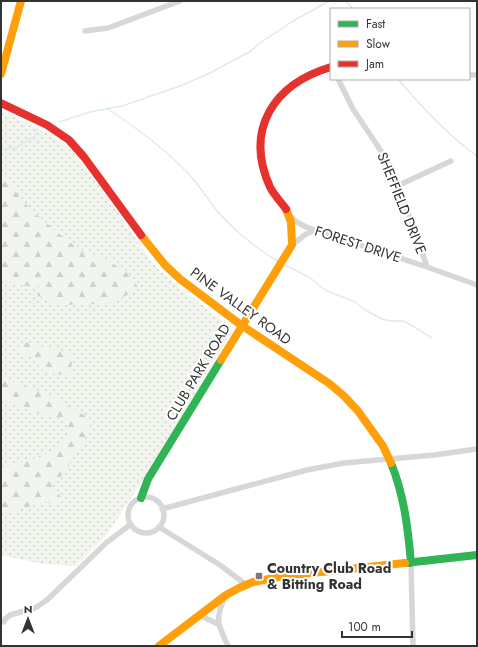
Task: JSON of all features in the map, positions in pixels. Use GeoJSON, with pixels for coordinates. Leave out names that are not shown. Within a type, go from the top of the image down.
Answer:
{"type":"FeatureCollection","features":[{"type":"Feature","properties":{"kind":"street"},"geometry":{"type":"LineString","coordinates":[[1,74],[21,1]]}},
{"type":"Feature","properties":{"kind":"street"},"geometry":{"type":"LineString","coordinates":[[85,31],[108,28],[167,3],[180,1]]}},
{"type":"Feature","properties":{"kind":"street"},"geometry":{"type":"LineString","coordinates":[[292,245],[292,230],[287,212],[274,194],[262,165],[261,136],[268,112],[289,88],[303,78],[330,67]]}},
{"type":"Feature","properties":{"kind":"street","name":"SHEFFIELD DRIVE"},"geometry":{"type":"LineString","coordinates":[[338,80],[353,109],[385,157],[413,224],[427,267]]}},
{"type":"Feature","properties":{"kind":"street","name":"PINE VALLEY ROAD"},"geometry":{"type":"LineString","coordinates":[[1,103],[46,125],[69,140],[84,157],[152,250],[165,265],[180,279],[241,325],[330,384],[358,411],[390,460],[397,477],[406,511],[411,563]]}},
{"type":"Feature","properties":{"kind":"street"},"geometry":{"type":"LineString","coordinates":[[397,186],[451,161]]}},
{"type":"Feature","properties":{"kind":"street","name":"FOREST DRIVE"},"geometry":{"type":"LineString","coordinates":[[287,212],[302,225],[477,285]]}},
{"type":"Feature","properties":{"kind":"street"},"geometry":{"type":"LineString","coordinates":[[292,245],[306,234],[318,230]]}},
{"type":"Feature","properties":{"kind":"street","name":"CLUB PARK ROAD"},"geometry":{"type":"LineString","coordinates":[[141,498],[148,479],[241,325],[292,245]]}},
{"type":"Feature","properties":{"kind":"street"},"geometry":{"type":"LineString","coordinates":[[162,509],[308,470],[344,464],[477,449]]}},
{"type":"Feature","properties":{"kind":"street"},"geometry":{"type":"LineString","coordinates":[[146,497],[156,500],[162,509],[163,518],[159,526],[154,530],[142,532],[137,530],[131,524],[128,516],[131,504],[141,498],[146,497]]}},
{"type":"Feature","properties":{"kind":"street"},"geometry":{"type":"LineString","coordinates":[[3,623],[10,615],[35,608],[47,600],[106,543],[131,524]]}},
{"type":"Feature","properties":{"kind":"street"},"geometry":{"type":"LineString","coordinates":[[159,526],[220,565],[245,584]]}},
{"type":"Feature","properties":{"kind":"street"},"geometry":{"type":"LineString","coordinates":[[159,646],[226,595],[245,584],[264,579],[477,555]]}},
{"type":"Feature","properties":{"kind":"street"},"geometry":{"type":"LineString","coordinates":[[411,563],[413,646]]}},
{"type":"Feature","properties":{"kind":"street"},"geometry":{"type":"LineString","coordinates":[[226,595],[221,606],[218,624],[228,646]]}},
{"type":"Feature","properties":{"kind":"street"},"geometry":{"type":"LineString","coordinates":[[199,615],[218,624]]}},
{"type":"Feature","properties":{"kind":"green space"},"geometry":{"type":"Polygon","coordinates":[[[1,110],[51,135],[72,151],[101,188],[159,270],[233,330],[146,475],[106,536],[76,566],[43,564],[1,555],[1,110]]]}},
{"type":"Feature","properties":{"kind":"green space"},"geometry":{"type":"Polygon","coordinates":[[[1,176],[31,210],[69,242],[83,251],[106,259],[127,273],[137,285],[136,290],[114,302],[101,304],[60,305],[38,296],[39,286],[25,286],[1,280],[1,176]]]}},
{"type":"Feature","properties":{"kind":"green space"},"geometry":{"type":"Polygon","coordinates":[[[24,342],[67,353],[72,358],[71,376],[44,372],[34,359],[20,352],[18,349],[19,345],[24,342]]]}},
{"type":"Feature","properties":{"kind":"green space"},"geometry":{"type":"Polygon","coordinates":[[[1,377],[51,396],[91,419],[92,424],[83,442],[72,456],[68,468],[52,486],[64,501],[55,503],[45,502],[8,513],[1,513],[1,469],[58,450],[68,437],[68,425],[65,418],[48,416],[1,399],[1,377]]]}},
{"type":"Feature","properties":{"kind":"waterway"},"geometry":{"type":"LineString","coordinates":[[59,122],[90,112],[122,106],[180,86],[208,74],[251,51],[260,43],[293,21],[329,1]]}},
{"type":"Feature","properties":{"kind":"waterway"},"geometry":{"type":"LineString","coordinates":[[346,1],[352,8]]}},
{"type":"Feature","properties":{"kind":"waterway"},"geometry":{"type":"LineString","coordinates":[[399,80],[435,120],[477,156]]}},
{"type":"Feature","properties":{"kind":"waterway"},"geometry":{"type":"LineString","coordinates":[[108,109],[170,156],[198,184],[224,219],[260,250],[278,261]]}},
{"type":"Feature","properties":{"kind":"waterway"},"geometry":{"type":"LineString","coordinates":[[1,149],[16,148],[35,136],[38,128]]}},
{"type":"Feature","properties":{"kind":"waterway"},"geometry":{"type":"LineString","coordinates":[[283,264],[309,277],[325,290],[355,302],[365,310],[382,319],[403,321],[432,338]]}},
{"type":"Feature","properties":{"kind":"traffic: fast"},"geometry":{"type":"LineString","coordinates":[[141,498],[148,479],[221,360]]}},
{"type":"Feature","properties":{"kind":"traffic: fast"},"geometry":{"type":"LineString","coordinates":[[391,463],[405,512],[411,563]]}},
{"type":"Feature","properties":{"kind":"traffic: fast"},"geometry":{"type":"LineString","coordinates":[[405,563],[477,555]]}},
{"type":"Feature","properties":{"kind":"traffic: slow"},"geometry":{"type":"LineString","coordinates":[[1,74],[21,1]]}},
{"type":"Feature","properties":{"kind":"traffic: slow"},"geometry":{"type":"LineString","coordinates":[[221,360],[292,245],[291,222],[286,209]]}},
{"type":"Feature","properties":{"kind":"traffic: slow"},"geometry":{"type":"LineString","coordinates":[[141,235],[165,265],[180,279],[241,325],[330,384],[344,396],[358,411],[383,446],[391,463]]}},
{"type":"Feature","properties":{"kind":"traffic: slow"},"geometry":{"type":"LineString","coordinates":[[159,646],[226,595],[253,582],[284,576],[405,563]]}},
{"type":"Feature","properties":{"kind":"traffic: jam"},"geometry":{"type":"LineString","coordinates":[[286,209],[270,187],[263,166],[261,146],[263,128],[269,112],[280,97],[294,85],[311,75],[330,67]]}},
{"type":"Feature","properties":{"kind":"traffic: jam"},"geometry":{"type":"LineString","coordinates":[[1,103],[47,125],[69,140],[84,157],[141,235]]}},
{"type":"Feature","properties":{"kind":"place","name":"Country Club Road & Bitting Road"},"geometry":{"type":"Point","coordinates":[259,576]}}]}
